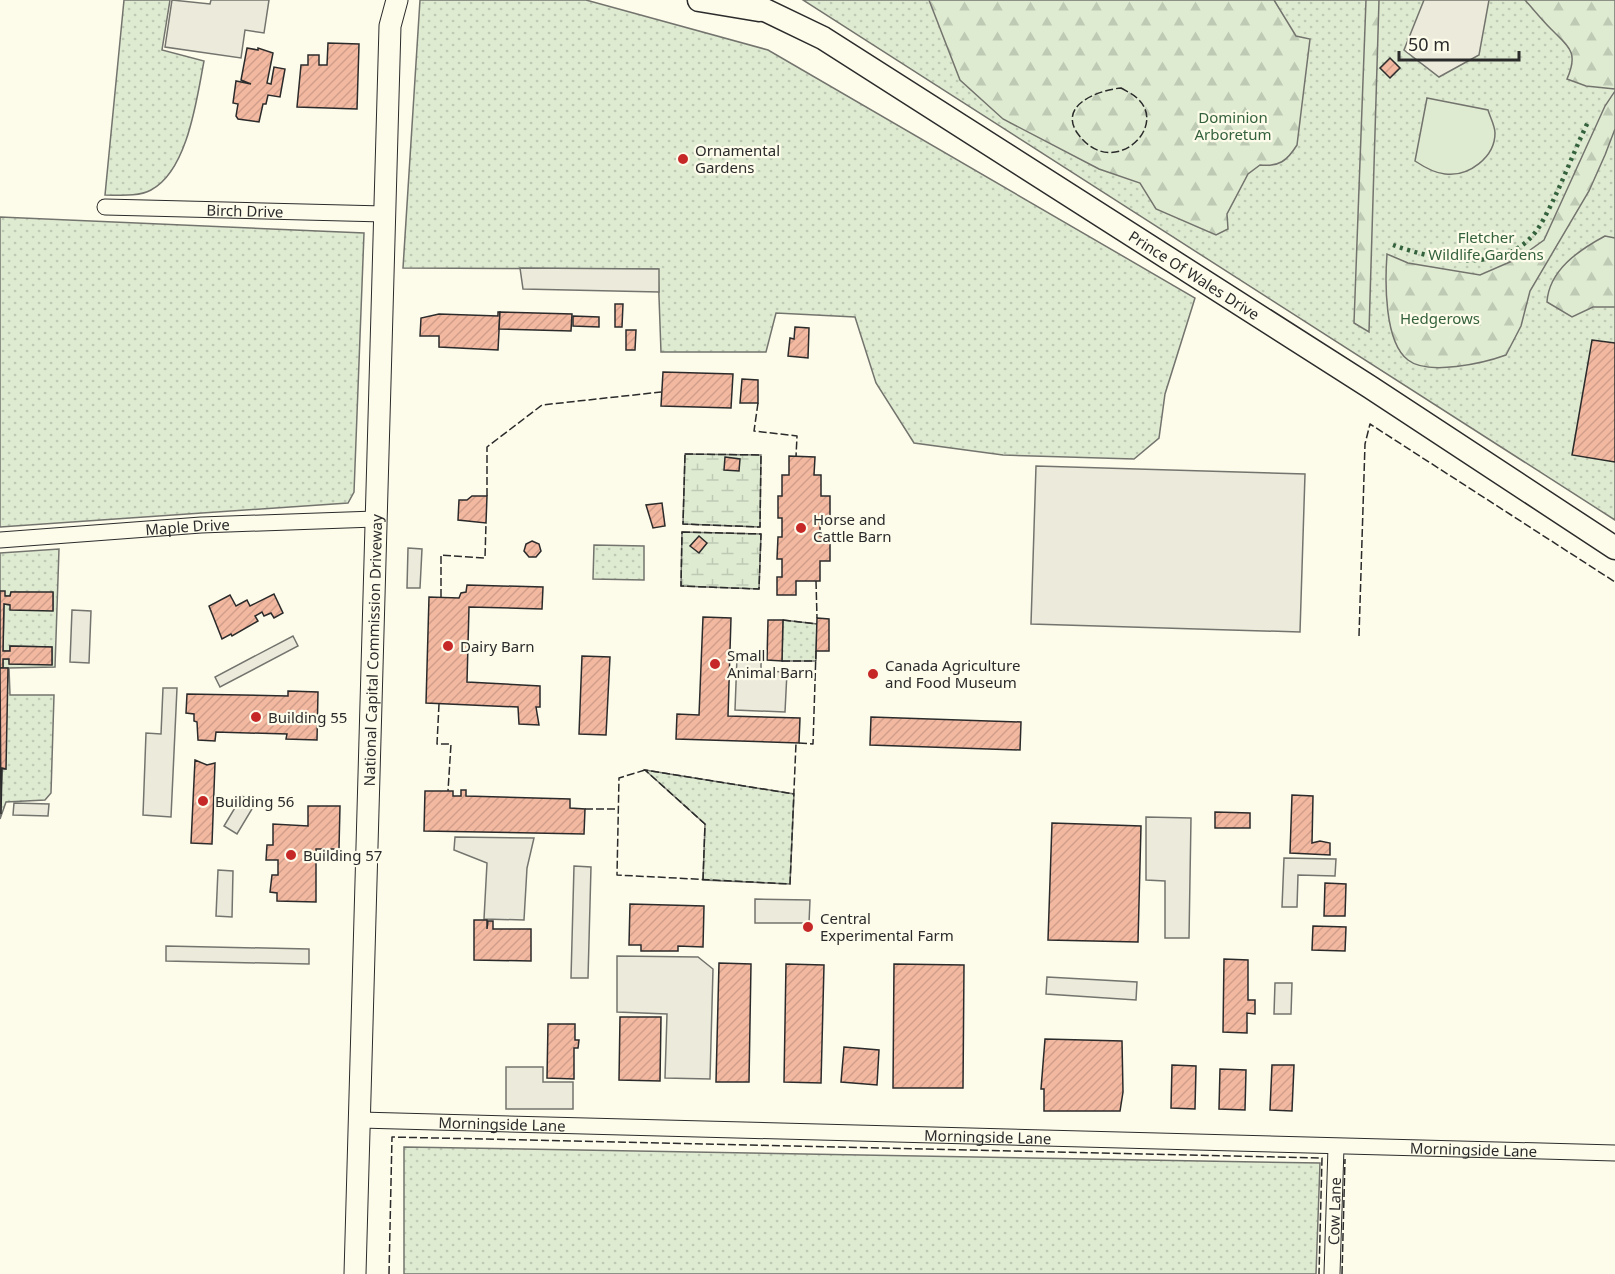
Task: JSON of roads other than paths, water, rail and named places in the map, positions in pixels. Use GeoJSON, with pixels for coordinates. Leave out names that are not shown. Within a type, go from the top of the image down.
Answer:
{"type":"FeatureCollection","features":[{"type":"Feature","properties":{"kind":"main road","name":"Prince Of Wales Drive"},"geometry":{"type":"LineString","coordinates":[[699,0],[768,12]]}},
{"type":"Feature","properties":{"kind":"main road","name":"Prince Of Wales Drive"},"geometry":{"type":"LineString","coordinates":[[744,0],[792,21],[823,38],[1370,387],[1615,548]]}},
{"type":"Feature","properties":{"kind":"street","name":"National Capital Commission Driveway"},"geometry":{"type":"LineString","coordinates":[[380,0],[390,26]]}},
{"type":"Feature","properties":{"kind":"street","name":"National Capital Commission Driveway"},"geometry":{"type":"LineString","coordinates":[[355,1274],[390,26],[397,0]]}},
{"type":"Feature","properties":{"kind":"street","name":"Birch Drive"},"geometry":{"type":"LineString","coordinates":[[105,207],[384,214]]}},
{"type":"Feature","properties":{"kind":"street","name":"Maple Drive"},"geometry":{"type":"LineString","coordinates":[[0,540],[201,525],[375,519]]}},
{"type":"Feature","properties":{"kind":"street","name":"Morningside Lane"},"geometry":{"type":"LineString","coordinates":[[360,1120],[1615,1153]]}},
{"type":"Feature","properties":{"kind":"street","name":"Cow Lane"},"geometry":{"type":"LineString","coordinates":[[1332,1274],[1336,1147]]}},
{"type":"Feature","properties":{"kind":"place","name":"Ornamental Gardens"},"geometry":{"type":"Point","coordinates":[683,159]}},
{"type":"Feature","properties":{"kind":"place","name":"Horse and Cattle Barn"},"geometry":{"type":"Point","coordinates":[801,528]}},
{"type":"Feature","properties":{"kind":"place","name":"Dairy Barn"},"geometry":{"type":"Point","coordinates":[448,646]}},
{"type":"Feature","properties":{"kind":"place","name":"Small Animal Barn"},"geometry":{"type":"Point","coordinates":[715,664]}},
{"type":"Feature","properties":{"kind":"place","name":"Canada Agriculture and Food Museum"},"geometry":{"type":"Point","coordinates":[873,674]}},
{"type":"Feature","properties":{"kind":"place","name":"Building 55"},"geometry":{"type":"Point","coordinates":[256,717]}},
{"type":"Feature","properties":{"kind":"place","name":"Building 56"},"geometry":{"type":"Point","coordinates":[203,801]}},
{"type":"Feature","properties":{"kind":"place","name":"Building 57"},"geometry":{"type":"Point","coordinates":[291,855]}},
{"type":"Feature","properties":{"kind":"place","name":"Central Experimental Farm"},"geometry":{"type":"Point","coordinates":[808,927]}},
{"type":"Feature","properties":{"kind":"park label","name":"Dominion Arboretum"},"geometry":{"type":"Point","coordinates":[1233,126]}},
{"type":"Feature","properties":{"kind":"park label","name":"Fletcher Wildlife Gardens"},"geometry":{"type":"Point","coordinates":[1486,246]}},
{"type":"Feature","properties":{"kind":"park label","name":"Hedgerows"},"geometry":{"type":"Point","coordinates":[1440,318]}}]}
